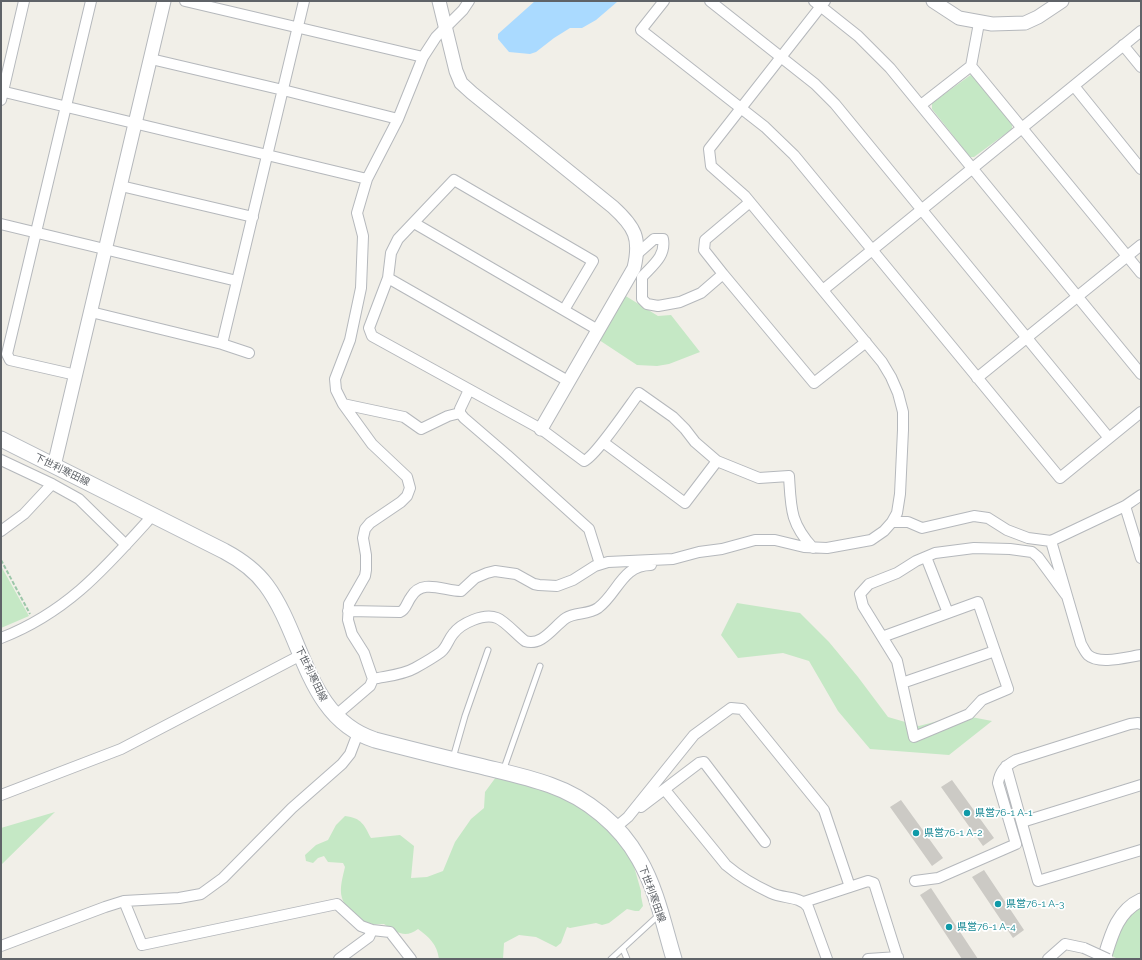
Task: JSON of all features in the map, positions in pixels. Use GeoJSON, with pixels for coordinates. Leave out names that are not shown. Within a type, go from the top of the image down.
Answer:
{"type":"FeatureCollection","features":[{"type":"Feature","properties":{"kind":"main road","name":"下世利寒田線"},"geometry":{"type":"LineString","coordinates":[[5,442],[233,556],[260,578],[276,601],[320,695],[336,716],[358,733],[375,740],[543,783],[566,792],[590,806],[616,828],[640,860],[650,882],[661,914],[674,959]]}},
{"type":"Feature","properties":{"kind":"street"},"geometry":{"type":"LineString","coordinates":[[24,1],[2,94],[66,106],[367,179]]}},
{"type":"Feature","properties":{"kind":"street"},"geometry":{"type":"LineString","coordinates":[[76,375],[10,360],[7,354],[91,1]]}},
{"type":"Feature","properties":{"kind":"street"},"geometry":{"type":"LineString","coordinates":[[54,466],[164,1]]}},
{"type":"Feature","properties":{"kind":"street"},"geometry":{"type":"LineString","coordinates":[[185,1],[423,57]]}},
{"type":"Feature","properties":{"kind":"street"},"geometry":{"type":"LineString","coordinates":[[222,344],[304,1]]}},
{"type":"Feature","properties":{"kind":"street"},"geometry":{"type":"LineString","coordinates":[[439,1],[456,71],[461,82],[472,93],[614,207],[628,220],[637,240],[637,254],[634,268],[541,429]]}},
{"type":"Feature","properties":{"kind":"street"},"geometry":{"type":"LineString","coordinates":[[374,679],[364,653],[352,634],[348,620],[348,611],[351,600],[365,576],[366,555],[363,538],[365,529],[370,523],[401,502],[407,496],[410,488],[407,477],[372,444],[343,404],[336,390],[335,379],[350,340],[361,288],[363,236],[358,213],[367,179],[398,119],[423,57],[436,37],[470,1]]}},
{"type":"Feature","properties":{"kind":"street"},"geometry":{"type":"LineString","coordinates":[[664,1],[641,30],[740,109],[765,127],[794,155],[1060,478],[1141,412]]}},
{"type":"Feature","properties":{"kind":"street"},"geometry":{"type":"LineString","coordinates":[[710,1],[816,84],[835,104],[1109,438]]}},
{"type":"Feature","properties":{"kind":"street"},"geometry":{"type":"LineString","coordinates":[[933,1],[959,18],[979,23],[992,24],[1025,23],[1038,17],[1062,1]]}},
{"type":"Feature","properties":{"kind":"street"},"geometry":{"type":"LineString","coordinates":[[348,611],[400,612],[404,609],[413,594],[422,588],[434,587],[461,591],[475,578],[495,571],[516,574],[539,585],[558,586],[573,580],[600,564],[618,561],[664,560],[680,558],[699,552],[722,549],[755,540],[775,540],[804,547],[826,548],[871,540],[884,531],[892,522],[897,513],[900,494],[903,412],[898,393],[891,377],[882,362],[866,342],[750,202],[711,166],[709,150],[820,3],[873,50],[921,105],[1141,374]]}},
{"type":"Feature","properties":{"kind":"street"},"geometry":{"type":"LineString","coordinates":[[921,105],[971,66],[979,23]]}},
{"type":"Feature","properties":{"kind":"street"},"geometry":{"type":"LineString","coordinates":[[823,290],[1141,31]]}},
{"type":"Feature","properties":{"kind":"street"},"geometry":{"type":"LineString","coordinates":[[1123,46],[1141,67]]}},
{"type":"Feature","properties":{"kind":"street"},"geometry":{"type":"LineString","coordinates":[[151,59],[398,119]]}},
{"type":"Feature","properties":{"kind":"street"},"geometry":{"type":"LineString","coordinates":[[971,66],[1141,273]]}},
{"type":"Feature","properties":{"kind":"street"},"geometry":{"type":"LineString","coordinates":[[1074,86],[1141,168]]}},
{"type":"Feature","properties":{"kind":"street"},"geometry":{"type":"LineString","coordinates":[[564,310],[593,261],[454,180],[398,239],[391,254],[388,278],[370,328],[372,336],[541,429],[584,461],[588,460],[603,442],[638,393],[673,417],[695,442],[717,461],[759,478],[789,476],[793,517],[812,548]]}},
{"type":"Feature","properties":{"kind":"street"},"geometry":{"type":"LineString","coordinates":[[121,186],[253,217]]}},
{"type":"Feature","properties":{"kind":"street"},"geometry":{"type":"LineString","coordinates":[[750,202],[705,240],[704,250],[814,384],[866,342]]}},
{"type":"Feature","properties":{"kind":"street"},"geometry":{"type":"LineString","coordinates":[[414,223],[598,330]]}},
{"type":"Feature","properties":{"kind":"street"},"geometry":{"type":"LineString","coordinates":[[1,224],[237,281]]}},
{"type":"Feature","properties":{"kind":"street"},"geometry":{"type":"LineString","coordinates":[[637,254],[654,239],[663,239],[664,247],[658,262],[642,276],[642,299],[647,304],[658,306],[680,302],[701,293],[723,274]]}},
{"type":"Feature","properties":{"kind":"street"},"geometry":{"type":"LineString","coordinates":[[977,378],[1141,245]]}},
{"type":"Feature","properties":{"kind":"street"},"geometry":{"type":"LineString","coordinates":[[388,278],[568,381]]}},
{"type":"Feature","properties":{"kind":"street"},"geometry":{"type":"LineString","coordinates":[[91,312],[222,344],[248,353]]}},
{"type":"Feature","properties":{"kind":"street"},"geometry":{"type":"LineString","coordinates":[[469,390],[460,409],[460,413],[589,529],[600,564]]}},
{"type":"Feature","properties":{"kind":"street"},"geometry":{"type":"LineString","coordinates":[[343,404],[404,417],[420,429],[448,416],[460,413]]}},
{"type":"Feature","properties":{"kind":"street"},"geometry":{"type":"LineString","coordinates":[[1,432],[5,442]]}},
{"type":"Feature","properties":{"kind":"street"},"geometry":{"type":"LineString","coordinates":[[603,442],[685,503],[717,461]]}},
{"type":"Feature","properties":{"kind":"street"},"geometry":{"type":"LineString","coordinates":[[1,460],[52,484],[79,499],[126,545]]}},
{"type":"Feature","properties":{"kind":"street"},"geometry":{"type":"LineString","coordinates":[[1,531],[24,514],[52,484]]}},
{"type":"Feature","properties":{"kind":"street"},"geometry":{"type":"LineString","coordinates":[[892,522],[908,522],[922,528],[974,516],[988,518],[1007,530],[1028,538],[1051,541],[1125,506],[1141,494]]}},
{"type":"Feature","properties":{"kind":"street"},"geometry":{"type":"LineString","coordinates":[[1125,506],[1141,558]]}},
{"type":"Feature","properties":{"kind":"street"},"geometry":{"type":"LineString","coordinates":[[1,638],[59,608],[95,578],[153,515]]}},
{"type":"Feature","properties":{"kind":"street"},"geometry":{"type":"LineString","coordinates":[[1051,541],[1080,644],[1088,655],[1100,660],[1141,655]]}},
{"type":"Feature","properties":{"kind":"street"},"geometry":{"type":"LineString","coordinates":[[882,637],[978,602],[1008,689],[982,700],[969,714],[914,737],[896,661],[863,606],[860,594],[869,584],[897,573],[935,553],[974,548],[1010,549],[1032,552],[1038,557],[1066,594]]}},
{"type":"Feature","properties":{"kind":"street"},"geometry":{"type":"LineString","coordinates":[[926,557],[948,613]]}},
{"type":"Feature","properties":{"kind":"street"},"geometry":{"type":"LineString","coordinates":[[336,716],[370,686],[374,679],[412,670],[441,652],[452,635],[469,622],[494,617],[500,619],[525,641],[537,642],[566,618],[591,611],[599,607],[612,595],[629,572],[633,569],[648,565],[673,565],[680,558]]}},
{"type":"Feature","properties":{"kind":"street"},"geometry":{"type":"LineString","coordinates":[[902,683],[994,651]]}},
{"type":"Feature","properties":{"kind":"street"},"geometry":{"type":"LineString","coordinates":[[1,795],[121,749],[301,655]]}},
{"type":"Feature","properties":{"kind":"street"},"geometry":{"type":"LineString","coordinates":[[628,817],[694,735],[731,708],[742,709],[824,810],[850,887]]}},
{"type":"Feature","properties":{"kind":"street"},"geometry":{"type":"LineString","coordinates":[[915,881],[938,878],[1016,844],[998,783],[999,774],[1006,766],[1016,760],[1130,724],[1141,724]]}},
{"type":"Feature","properties":{"kind":"street"},"geometry":{"type":"LineString","coordinates":[[1,946],[105,907],[124,902],[189,897],[201,894],[234,868],[292,808],[342,764],[350,754],[358,733]]}},
{"type":"Feature","properties":{"kind":"street"},"geometry":{"type":"LineString","coordinates":[[616,828],[628,817],[699,763],[704,762],[765,842]]}},
{"type":"Feature","properties":{"kind":"street"},"geometry":{"type":"LineString","coordinates":[[1006,766],[1038,881],[1141,850]]}},
{"type":"Feature","properties":{"kind":"street"},"geometry":{"type":"LineString","coordinates":[[1022,822],[1141,785]]}},
{"type":"Feature","properties":{"kind":"street"},"geometry":{"type":"LineString","coordinates":[[665,790],[726,866],[733,872],[778,896],[798,899],[804,902],[808,907],[827,959]]}},
{"type":"Feature","properties":{"kind":"street"},"geometry":{"type":"LineString","coordinates":[[804,902],[868,881],[874,883],[898,958],[868,959]]}},
{"type":"Feature","properties":{"kind":"street"},"geometry":{"type":"LineString","coordinates":[[1104,959],[1120,916],[1133,904],[1141,900]]}},
{"type":"Feature","properties":{"kind":"street"},"geometry":{"type":"LineString","coordinates":[[124,902],[142,945],[337,904],[361,926],[372,930],[390,932],[411,959]]}},
{"type":"Feature","properties":{"kind":"street"},"geometry":{"type":"LineString","coordinates":[[339,959],[369,937],[372,930]]}},
{"type":"Feature","properties":{"kind":"street"},"geometry":{"type":"LineString","coordinates":[[1048,959],[1065,944],[1084,948],[1108,959]]}},
{"type":"Feature","properties":{"kind":"lane"},"geometry":{"type":"LineString","coordinates":[[453,760],[465,716],[488,650]]}},
{"type":"Feature","properties":{"kind":"lane"},"geometry":{"type":"LineString","coordinates":[[503,772],[540,666]]}},
{"type":"Feature","properties":{"kind":"lane"},"geometry":{"type":"LineString","coordinates":[[611,959],[661,914]]}},
{"type":"Feature","properties":{"kind":"lane"},"geometry":{"type":"LineString","coordinates":[[622,949],[628,959]]}},
{"type":"Feature","properties":{"kind":"path"},"geometry":{"type":"LineString","coordinates":[[1,560],[31,616]]}},
{"type":"Feature","properties":{"kind":"green space"},"geometry":{"type":"Polygon","coordinates":[[[972,74],[1012,123],[1012,129],[974,157],[970,157],[932,109],[932,103],[972,74]]]}},
{"type":"Feature","properties":{"kind":"green space"},"geometry":{"type":"Polygon","coordinates":[[[616,290],[658,316],[671,315],[700,352],[669,364],[657,366],[637,365],[590,334],[616,290]]]}},
{"type":"Feature","properties":{"kind":"green space"},"geometry":{"type":"Polygon","coordinates":[[[1,566],[29,616],[1,628],[1,566]]]}},
{"type":"Feature","properties":{"kind":"green space"},"geometry":{"type":"Polygon","coordinates":[[[737,603],[800,613],[829,642],[888,717],[919,726],[961,715],[992,721],[949,755],[870,749],[838,711],[809,661],[783,653],[738,658],[721,635],[737,603]]]}},
{"type":"Feature","properties":{"kind":"green space"},"geometry":{"type":"Polygon","coordinates":[[[496,777],[530,779],[580,804],[610,827],[633,863],[641,891],[643,906],[639,911],[627,909],[609,923],[602,925],[596,923],[570,928],[567,927],[561,943],[556,947],[536,937],[519,935],[504,943],[503,959],[439,959],[432,941],[418,929],[409,934],[401,933],[384,924],[368,923],[363,921],[350,911],[341,894],[345,867],[343,863],[328,862],[324,856],[318,858],[313,863],[306,861],[305,855],[316,845],[328,840],[336,825],[345,816],[359,820],[371,838],[400,835],[414,846],[411,878],[427,877],[443,871],[455,842],[471,819],[484,808],[485,792],[496,777]]]}},
{"type":"Feature","properties":{"kind":"green space"},"geometry":{"type":"Polygon","coordinates":[[[55,812],[1,865],[1,828],[55,812]]]}},
{"type":"Feature","properties":{"kind":"green space"},"geometry":{"type":"Polygon","coordinates":[[[1141,905],[1141,959],[1118,959],[1110,955],[1121,925],[1141,905]]]}},
{"type":"Feature","properties":{"kind":"water"},"geometry":{"type":"Polygon","coordinates":[[[535,1],[621,1],[617,2],[596,20],[582,28],[570,28],[536,52],[530,54],[509,52],[498,39],[498,34],[535,1]]]}},
{"type":"Feature","properties":{"kind":"building","name":"県営76-1 A-1"},"geometry":{"type":"Polygon","coordinates":[[[952,780],[994,838],[983,846],[941,787],[952,780]]]}},
{"type":"Feature","properties":{"kind":"building","name":"県営76-1 A-2"},"geometry":{"type":"Polygon","coordinates":[[[901,800],[943,858],[932,866],[890,807],[901,800]]]}},
{"type":"Feature","properties":{"kind":"building","name":"県営76-1 A-3"},"geometry":{"type":"Polygon","coordinates":[[[984,870],[1024,930],[1013,938],[972,877],[984,870]]]}},
{"type":"Feature","properties":{"kind":"building","name":"県営76-1 A-4"},"geometry":{"type":"Polygon","coordinates":[[[931,888],[978,959],[962,959],[920,895],[931,888]]]}},
{"type":"Feature","properties":{"kind":"place","name":"県営76-1 A-1"},"geometry":{"type":"Point","coordinates":[967,813]}},
{"type":"Feature","properties":{"kind":"place","name":"県営76-1 A-2"},"geometry":{"type":"Point","coordinates":[916,833]}},
{"type":"Feature","properties":{"kind":"place","name":"県営76-1 A-3"},"geometry":{"type":"Point","coordinates":[998,904]}},
{"type":"Feature","properties":{"kind":"place","name":"県営76-1 A-4"},"geometry":{"type":"Point","coordinates":[949,927]}}]}
